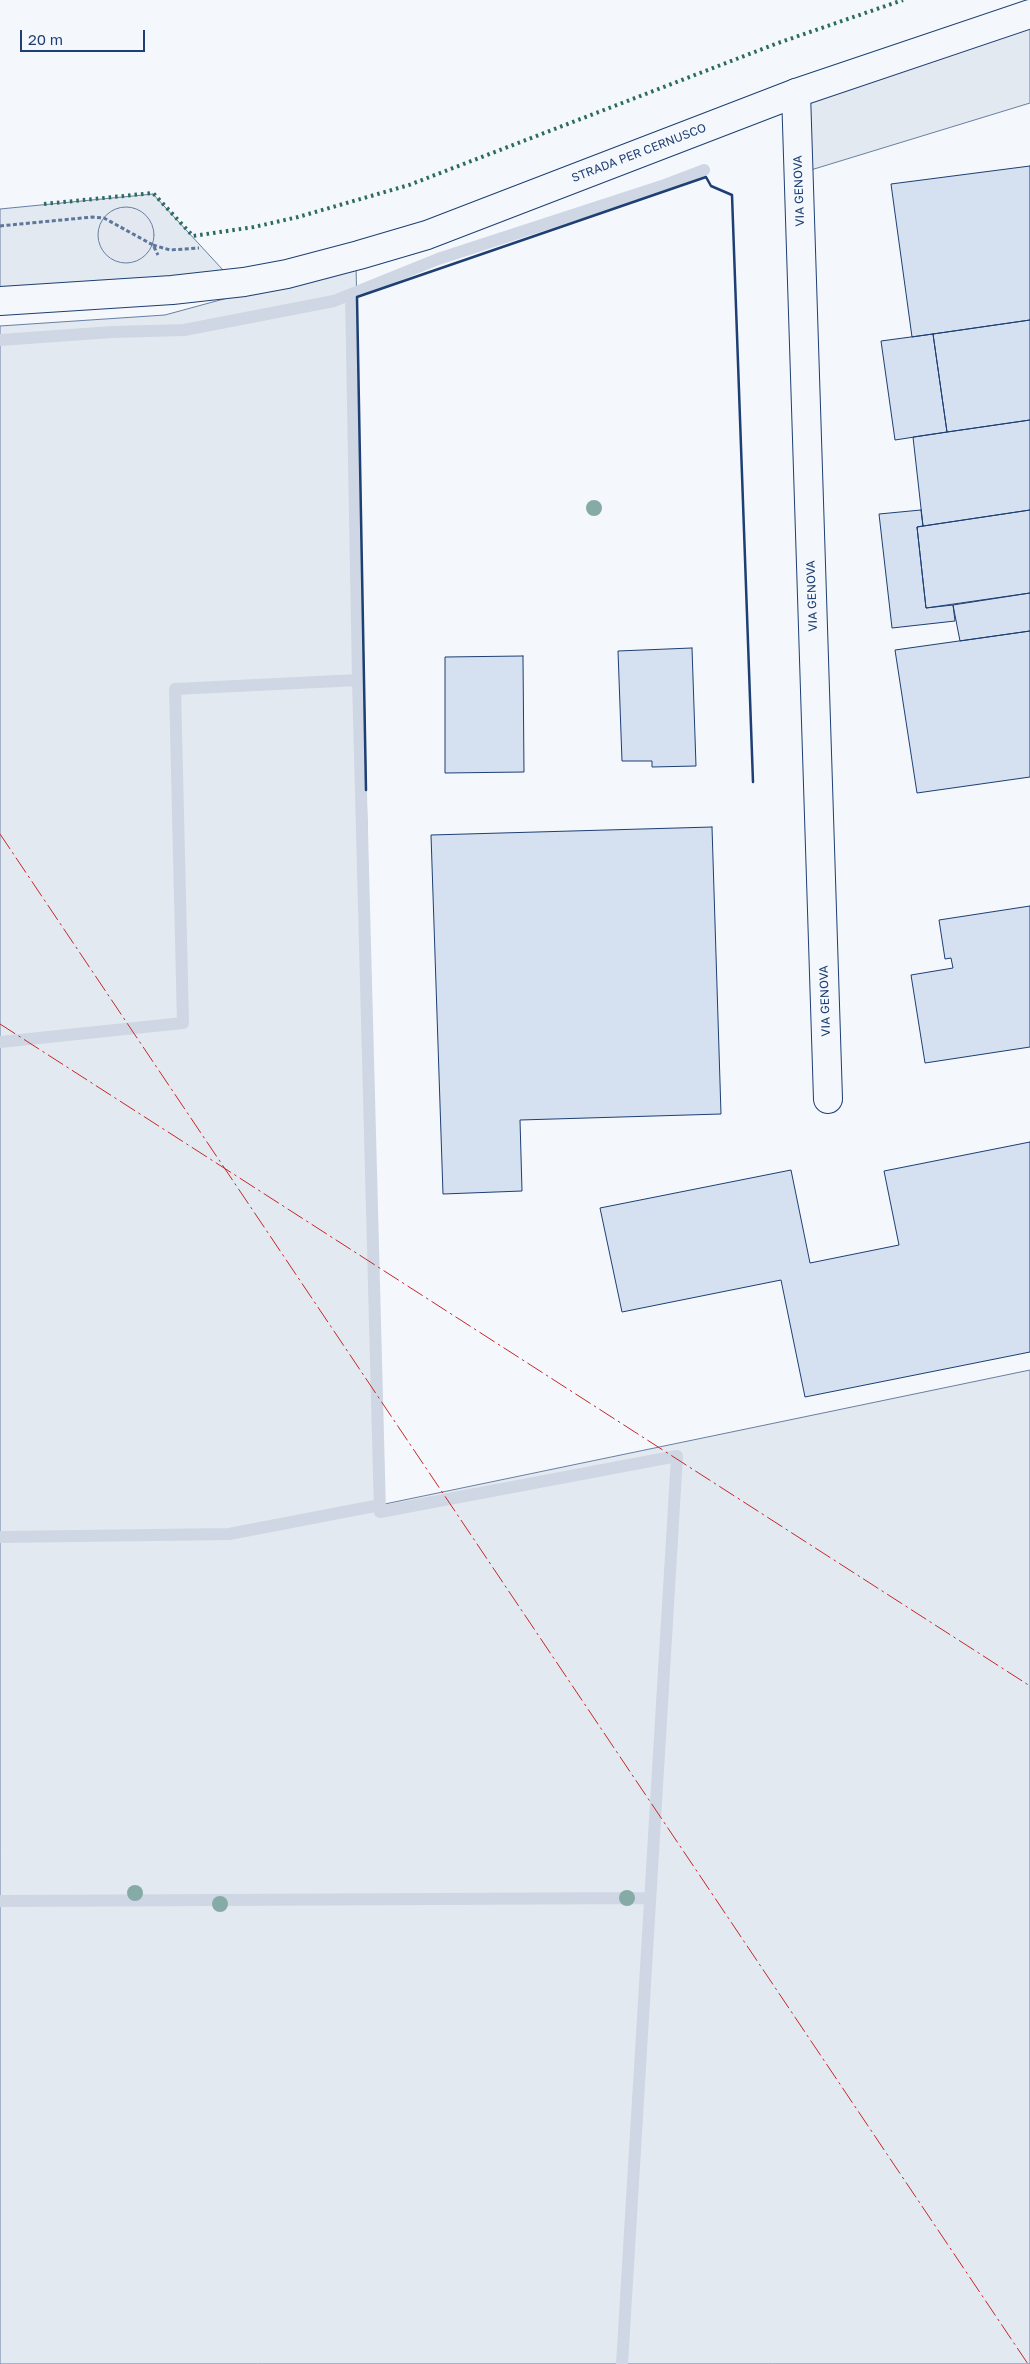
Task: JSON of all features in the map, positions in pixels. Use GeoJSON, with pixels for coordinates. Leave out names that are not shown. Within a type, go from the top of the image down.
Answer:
{"type":"FeatureCollection","features":[{"type":"Feature","properties":{"kind":"street","name":"STRADA PER CERNUSCO"},"geometry":{"type":"LineString","coordinates":[[0,301],[172,290],[244,282],[319,266],[427,235],[796,92],[1030,14]]}},
{"type":"Feature","properties":{"kind":"street","name":"VIA GENOVA"},"geometry":{"type":"LineString","coordinates":[[796,92],[828,1099]]}},
{"type":"Feature","properties":{"kind":"path"},"geometry":{"type":"LineString","coordinates":[[0,226],[92,217],[104,218],[153,245],[170,250],[209,247]]}},
{"type":"Feature","properties":{"kind":"path"},"geometry":{"type":"LineString","coordinates":[[153,245],[172,290]]}},
{"type":"Feature","properties":{"kind":"shaded area"},"geometry":{"type":"Polygon","coordinates":[[[1030,14],[1030,103],[801,173],[798,97],[1030,14]]]}},
{"type":"Feature","properties":{"kind":"shaded area"},"geometry":{"type":"Polygon","coordinates":[[[153,194],[234,282],[0,299],[0,209],[153,194]]]}},
{"type":"Feature","properties":{"kind":"shaded area"},"geometry":{"type":"Polygon","coordinates":[[[120,207],[132,207],[142,211],[150,219],[154,235],[150,251],[142,259],[132,263],[120,263],[110,259],[102,251],[98,241],[98,229],[102,219],[110,211],[120,207]]]}},
{"type":"Feature","properties":{"kind":"shaded area"},"geometry":{"type":"Polygon","coordinates":[[[356,263],[380,1505],[1030,1370],[1030,2364],[0,2364],[0,326],[165,315],[356,263]]]}},
{"type":"Feature","properties":{"kind":"building"},"geometry":{"type":"Polygon","coordinates":[[[1030,166],[1030,320],[912,337],[891,184],[1030,166]]]}},
{"type":"Feature","properties":{"kind":"building"},"geometry":{"type":"Polygon","coordinates":[[[1030,320],[1030,420],[947,432],[933,334],[1030,320]]]}},
{"type":"Feature","properties":{"kind":"building"},"geometry":{"type":"Polygon","coordinates":[[[933,334],[947,432],[895,440],[881,341],[933,334]]]}},
{"type":"Feature","properties":{"kind":"building"},"geometry":{"type":"Polygon","coordinates":[[[1030,420],[1030,510],[923,526],[913,437],[1030,420]]]}},
{"type":"Feature","properties":{"kind":"building"},"geometry":{"type":"Polygon","coordinates":[[[921,510],[923,526],[917,527],[926,608],[953,605],[955,621],[892,628],[879,514],[921,510]]]}},
{"type":"Feature","properties":{"kind":"building"},"geometry":{"type":"Polygon","coordinates":[[[1030,510],[1030,593],[926,608],[917,527],[1030,510]]]}},
{"type":"Feature","properties":{"kind":"building"},"geometry":{"type":"Polygon","coordinates":[[[1030,593],[1030,631],[960,641],[953,605],[1030,593]]]}},
{"type":"Feature","properties":{"kind":"building"},"geometry":{"type":"Polygon","coordinates":[[[1030,631],[1030,777],[917,793],[895,650],[1030,631]]]}},
{"type":"Feature","properties":{"kind":"building"},"geometry":{"type":"Polygon","coordinates":[[[692,648],[696,766],[652,767],[652,761],[622,761],[618,651],[692,648]]]}},
{"type":"Feature","properties":{"kind":"building"},"geometry":{"type":"Polygon","coordinates":[[[523,656],[524,772],[445,773],[445,657],[523,656]]]}},
{"type":"Feature","properties":{"kind":"building"},"geometry":{"type":"Polygon","coordinates":[[[712,827],[721,1114],[520,1120],[522,1191],[443,1194],[431,835],[712,827]]]}},
{"type":"Feature","properties":{"kind":"building"},"geometry":{"type":"Polygon","coordinates":[[[1030,906],[1030,1047],[925,1063],[911,975],[953,968],[951,958],[945,959],[939,920],[1030,906]]]}},
{"type":"Feature","properties":{"kind":"building"},"geometry":{"type":"Polygon","coordinates":[[[1030,1142],[1030,1352],[805,1397],[781,1280],[622,1312],[600,1208],[791,1170],[810,1263],[899,1245],[884,1171],[1030,1142]]]}},
{"type":"Feature","properties":{"kind":"waterway"},"geometry":{"type":"LineString","coordinates":[[0,340],[112,332],[184,330],[334,301],[438,259],[662,186],[704,170]]}},
{"type":"Feature","properties":{"kind":"waterway"},"geometry":{"type":"LineString","coordinates":[[351,295],[358,680],[380,1512],[677,1456],[622,2364]]}},
{"type":"Feature","properties":{"kind":"waterway"},"geometry":{"type":"LineString","coordinates":[[0,1042],[183,1023],[175,689],[358,680]]}},
{"type":"Feature","properties":{"kind":"waterway"},"geometry":{"type":"LineString","coordinates":[[0,1537],[229,1534],[380,1505]]}},
{"type":"Feature","properties":{"kind":"waterway"},"geometry":{"type":"LineString","coordinates":[[0,1901],[650,1898]]}},
{"type":"Feature","properties":{"kind":"hedge"},"geometry":{"type":"LineString","coordinates":[[44,204],[153,193],[193,236],[254,227],[298,217],[409,185],[778,43],[903,0]]}},
{"type":"Feature","properties":{"kind":"wall"},"geometry":{"type":"LineString","coordinates":[[366,790],[357,297],[706,177],[711,186],[732,195],[753,782]]}},
{"type":"Feature","properties":{"kind":"power"},"geometry":{"type":"LineString","coordinates":[[0,834],[1028,2364]]}},
{"type":"Feature","properties":{"kind":"power"},"geometry":{"type":"LineString","coordinates":[[0,1024],[1030,1686]]}}]}
